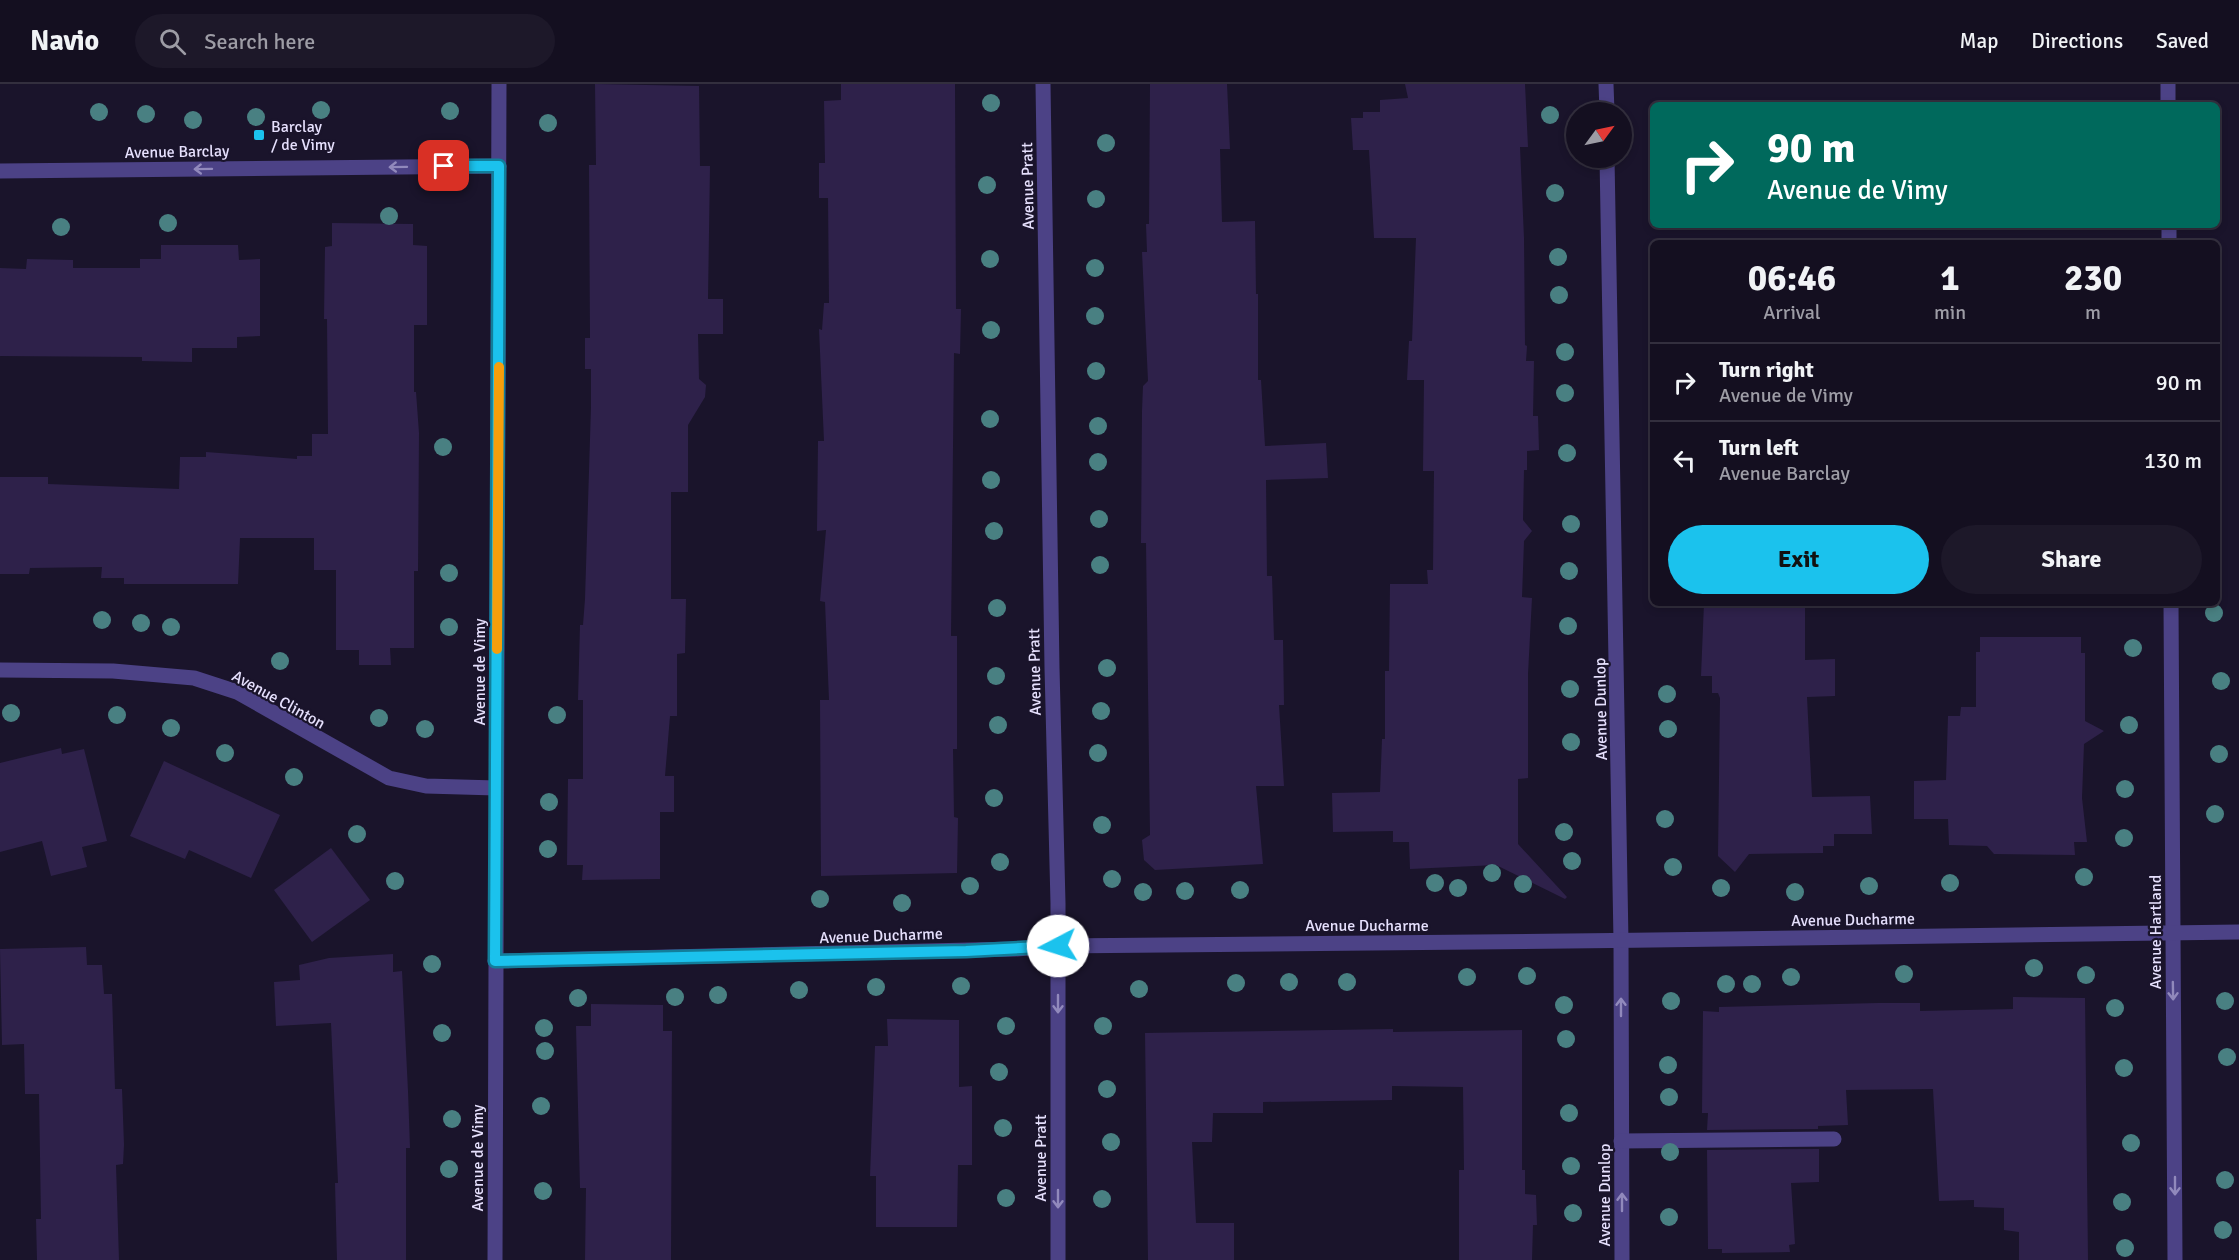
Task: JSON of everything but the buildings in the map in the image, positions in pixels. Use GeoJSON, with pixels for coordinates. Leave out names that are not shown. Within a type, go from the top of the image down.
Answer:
{"type":"FeatureCollection","features":[{"type":"Feature","properties":{"kind":"street","name":"Avenue de Vimy"},"geometry":{"type":"LineString","coordinates":[[495,1260],[499,84]]}},
{"type":"Feature","properties":{"kind":"street","name":"Avenue Pratt"},"geometry":{"type":"LineString","coordinates":[[1043,84],[1058,946],[1058,1260]]}},
{"type":"Feature","properties":{"kind":"street"},"geometry":{"type":"LineString","coordinates":[[1606,84],[1607,102]]}},
{"type":"Feature","properties":{"kind":"street"},"geometry":{"type":"LineString","coordinates":[[2168,84],[2168,102]]}},
{"type":"Feature","properties":{"kind":"street","name":"Avenue Barclay"},"geometry":{"type":"LineString","coordinates":[[0,171],[499,166]]}},
{"type":"Feature","properties":{"kind":"street","name":"Avenue Dunlop"},"geometry":{"type":"LineString","coordinates":[[1607,168],[1621,941],[1622,1260]]}},
{"type":"Feature","properties":{"kind":"street","name":"Avenue Hartland"},"geometry":{"type":"LineString","coordinates":[[2171,606],[2175,1260]]}},
{"type":"Feature","properties":{"kind":"street","name":"Avenue Clinton"},"geometry":{"type":"LineString","coordinates":[[0,670],[114,671],[194,678],[237,692],[389,778],[426,786],[496,788]]}},
{"type":"Feature","properties":{"kind":"street","name":"Avenue Ducharme"},"geometry":{"type":"LineString","coordinates":[[495,961],[966,951],[1058,946],[1621,941],[2101,931],[2239,932]]}},
{"type":"Feature","properties":{"kind":"street"},"geometry":{"type":"LineString","coordinates":[[1622,1141],[1834,1139]]}},
{"type":"Feature","properties":{"kind":"slow traffic"},"geometry":{"type":"LineString","coordinates":[[497,649],[499,367]]}},
{"type":"Feature","properties":{"kind":"place","name":"Barclay / de Vimy"},"geometry":{"type":"Point","coordinates":[259,135]}},
{"type":"Feature","properties":{"kind":"route"},"geometry":{"type":"LineString","coordinates":[[444,166],[499,166],[495,961],[535,962],[966,951],[1058,946]]}}]}
